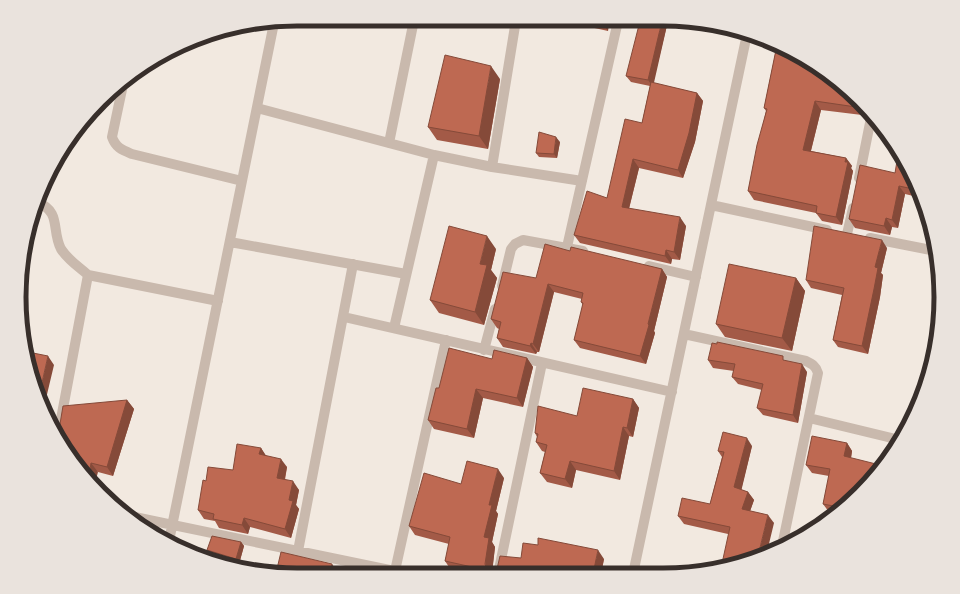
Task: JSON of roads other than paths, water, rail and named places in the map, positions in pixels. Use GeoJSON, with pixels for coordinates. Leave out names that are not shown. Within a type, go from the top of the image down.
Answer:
{"type":"FeatureCollection","features":[{"type":"Feature","properties":{"kind":"street"},"geometry":{"type":"LineString","coordinates":[[389,143],[413,26]]}},
{"type":"Feature","properties":{"kind":"street"},"geometry":{"type":"LineString","coordinates":[[492,167],[515,26]]}},
{"type":"Feature","properties":{"kind":"street"},"geometry":{"type":"LineString","coordinates":[[567,247],[617,26]]}},
{"type":"Feature","properties":{"kind":"street"},"geometry":{"type":"LineString","coordinates":[[170,536],[273,27]]}},
{"type":"Feature","properties":{"kind":"street"},"geometry":{"type":"LineString","coordinates":[[634,568],[746,39]]}},
{"type":"Feature","properties":{"kind":"street"},"geometry":{"type":"LineString","coordinates":[[122,90],[112,137],[119,149],[132,154],[242,182]]}},
{"type":"Feature","properties":{"kind":"street"},"geometry":{"type":"LineString","coordinates":[[257,108],[434,155],[492,167],[582,181]]}},
{"type":"Feature","properties":{"kind":"street"},"geometry":{"type":"LineString","coordinates":[[855,235],[856,192],[870,122]]}},
{"type":"Feature","properties":{"kind":"street"},"geometry":{"type":"LineString","coordinates":[[394,328],[434,155]]}},
{"type":"Feature","properties":{"kind":"street"},"geometry":{"type":"LineString","coordinates":[[43,204],[46,205],[54,216],[61,248],[69,259],[88,275],[218,301]]}},
{"type":"Feature","properties":{"kind":"street"},"geometry":{"type":"LineString","coordinates":[[711,205],[930,250]]}},
{"type":"Feature","properties":{"kind":"street"},"geometry":{"type":"LineString","coordinates":[[484,350],[511,249],[515,244],[523,240],[590,252]]}},
{"type":"Feature","properties":{"kind":"street"},"geometry":{"type":"LineString","coordinates":[[230,242],[406,274]]}},
{"type":"Feature","properties":{"kind":"street"},"geometry":{"type":"LineString","coordinates":[[635,263],[696,277]]}},
{"type":"Feature","properties":{"kind":"street"},"geometry":{"type":"LineString","coordinates":[[298,551],[353,264]]}},
{"type":"Feature","properties":{"kind":"street"},"geometry":{"type":"LineString","coordinates":[[59,427],[88,275]]}},
{"type":"Feature","properties":{"kind":"street"},"geometry":{"type":"LineString","coordinates":[[344,317],[672,392]]}},
{"type":"Feature","properties":{"kind":"street"},"geometry":{"type":"LineString","coordinates":[[684,334],[813,364],[818,373],[783,540]]}},
{"type":"Feature","properties":{"kind":"street"},"geometry":{"type":"LineString","coordinates":[[401,568],[446,340]]}},
{"type":"Feature","properties":{"kind":"street"},"geometry":{"type":"LineString","coordinates":[[499,568],[542,363]]}},
{"type":"Feature","properties":{"kind":"street"},"geometry":{"type":"LineString","coordinates":[[809,418],[894,439]]}},
{"type":"Feature","properties":{"kind":"street"},"geometry":{"type":"LineString","coordinates":[[141,518],[381,568]]}}]}
